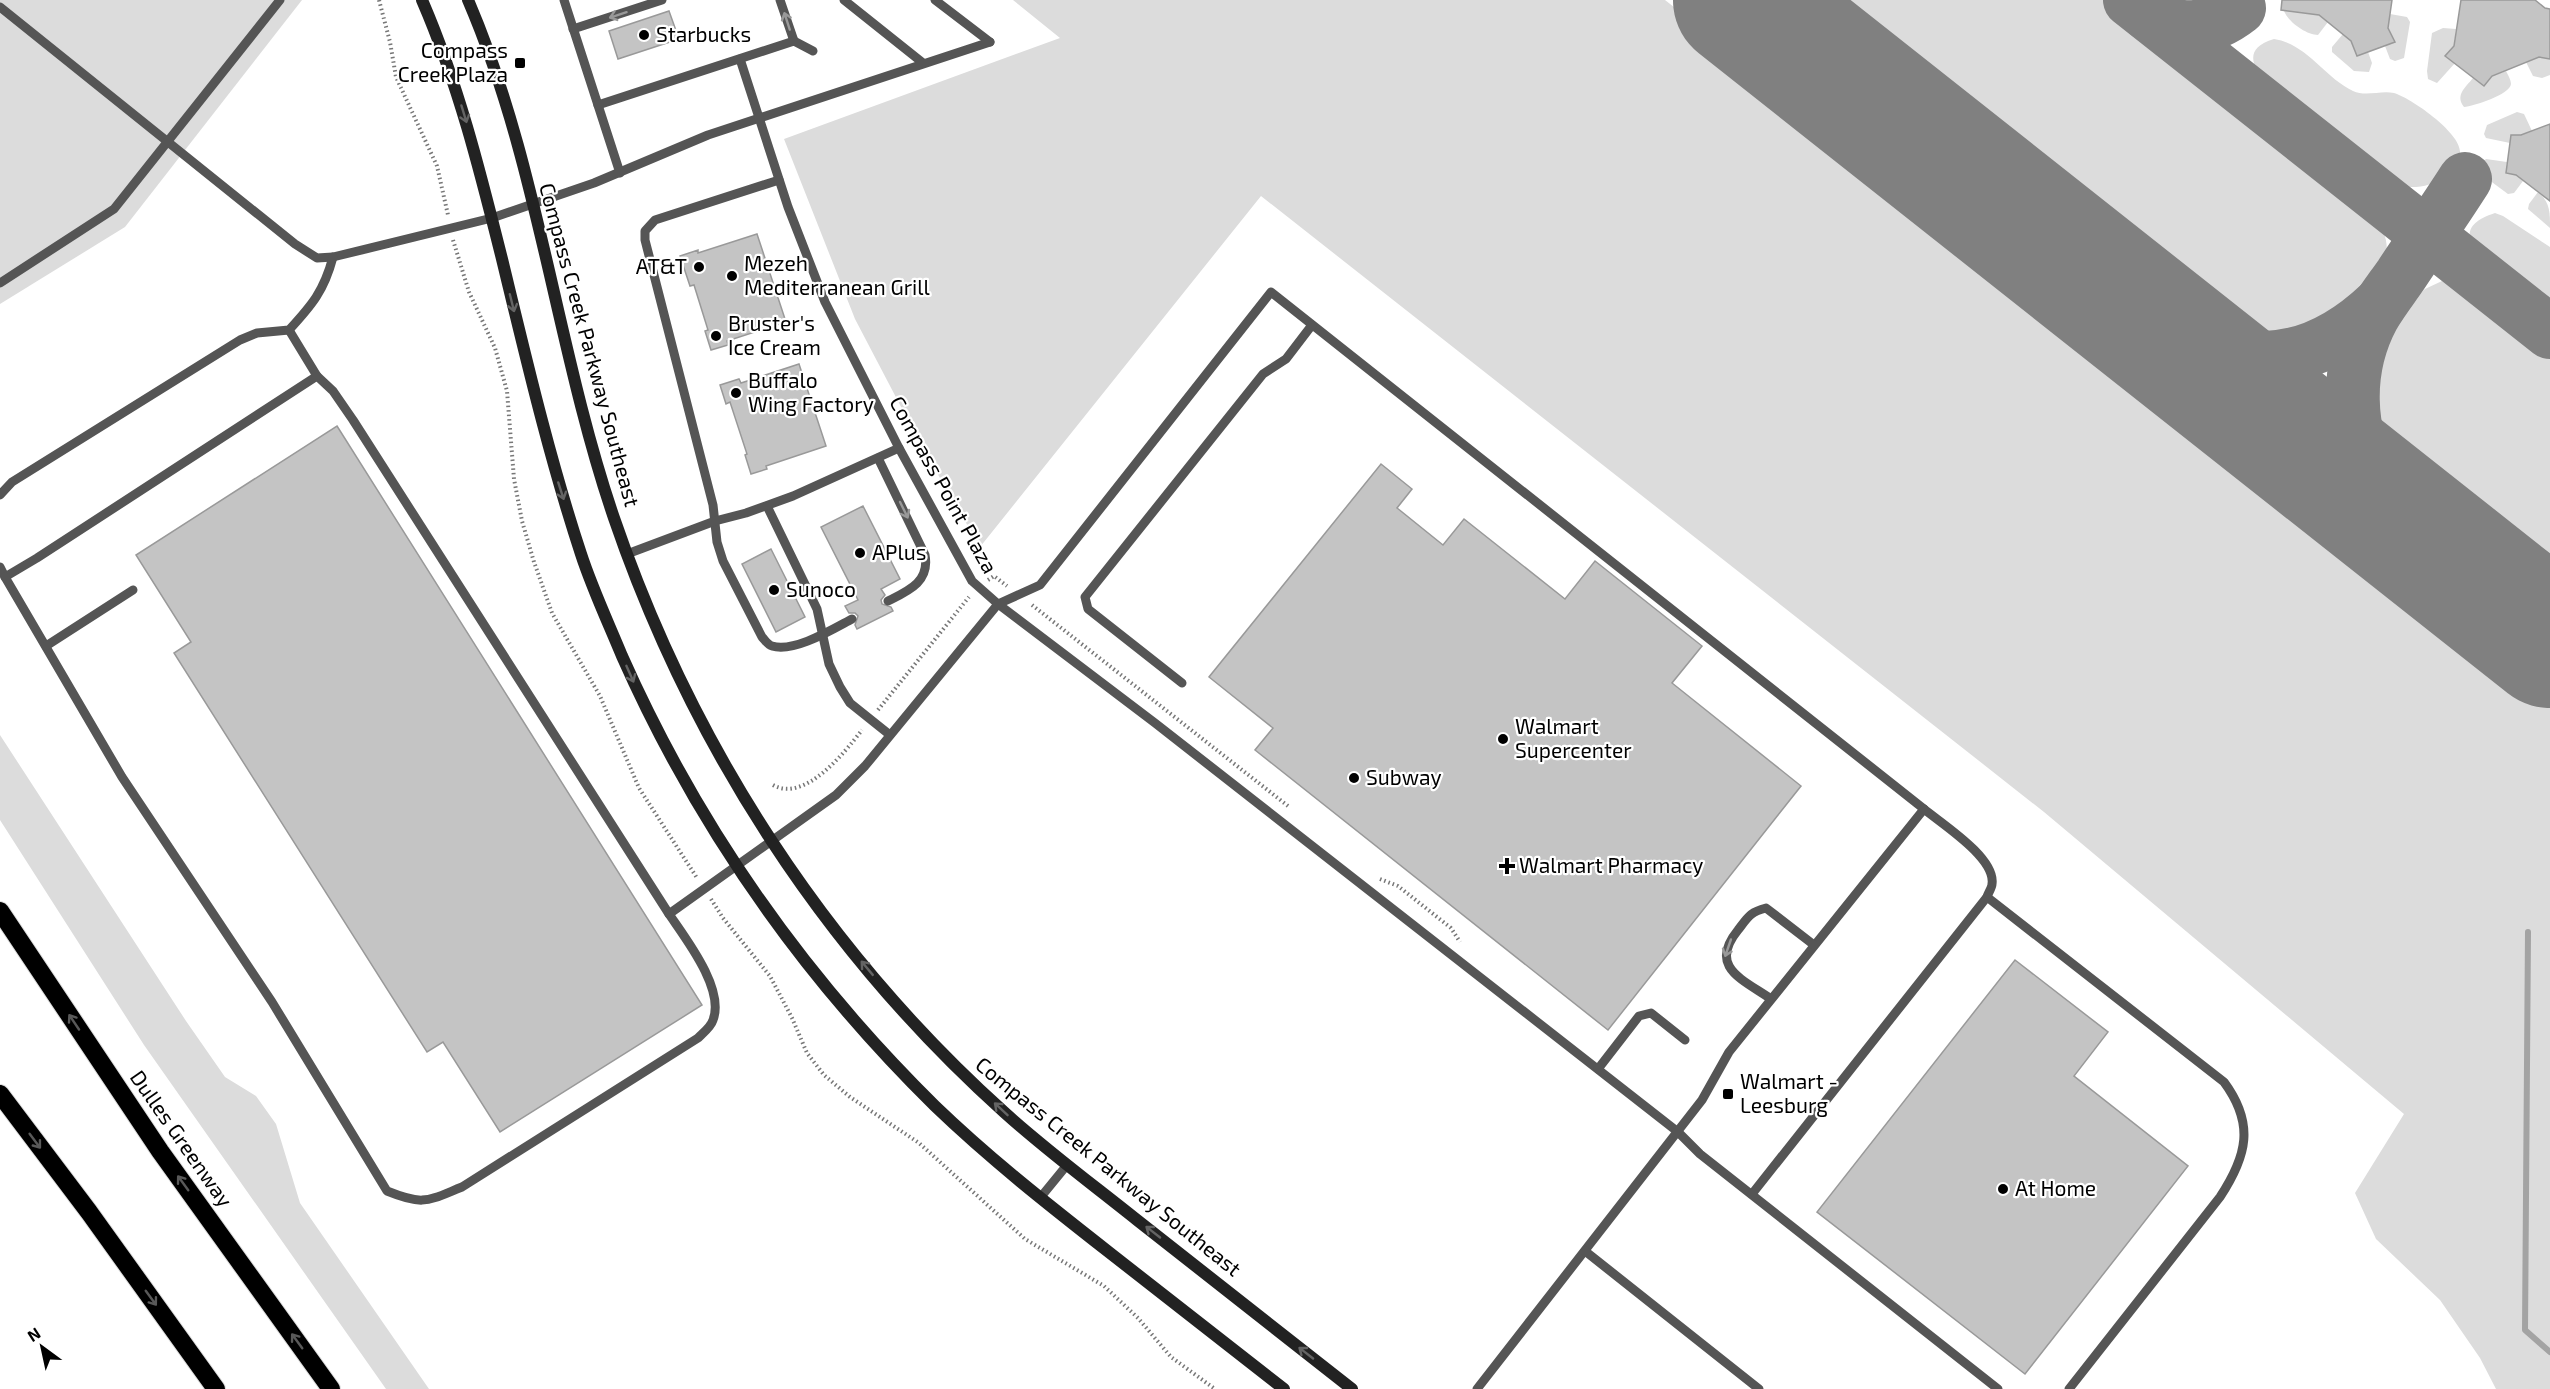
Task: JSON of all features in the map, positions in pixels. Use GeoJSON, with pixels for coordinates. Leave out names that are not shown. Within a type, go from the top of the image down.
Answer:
{"type":"FeatureCollection","features":[{"type":"Feature","properties":{"kind":"highway","name":"Dulles Greenway"},"geometry":{"type":"LineString","coordinates":[[0,911],[160,1151],[331,1389]]}},
{"type":"Feature","properties":{"kind":"highway"},"geometry":{"type":"LineString","coordinates":[[0,1094],[89,1212],[216,1389]]}},
{"type":"Feature","properties":{"kind":"street"},"geometry":{"type":"LineString","coordinates":[[422,0],[448,61],[492,218],[556,475],[583,561],[646,709],[736,867],[822,982],[861,1028],[936,1107],[1040,1198],[1284,1389]]}},
{"type":"Feature","properties":{"kind":"street","name":"Compass Creek Parkway Southeast"},"geometry":{"type":"LineString","coordinates":[[468,0],[480,27],[511,125],[592,447],[627,554],[672,665],[723,762],[770,841],[842,939],[922,1032],[1005,1114],[1352,1389]]}},
{"type":"Feature","properties":{"kind":"lane"},"geometry":{"type":"LineString","coordinates":[[0,283],[114,209],[280,0]]}},
{"type":"Feature","properties":{"kind":"lane"},"geometry":{"type":"LineString","coordinates":[[564,0],[620,173]]}},
{"type":"Feature","properties":{"kind":"lane"},"geometry":{"type":"LineString","coordinates":[[573,29],[662,0]]}},
{"type":"Feature","properties":{"kind":"lane"},"geometry":{"type":"LineString","coordinates":[[780,0],[794,41],[813,51]]}},
{"type":"Feature","properties":{"kind":"lane"},"geometry":{"type":"LineString","coordinates":[[844,0],[922,63]]}},
{"type":"Feature","properties":{"kind":"lane"},"geometry":{"type":"LineString","coordinates":[[0,7],[295,244],[317,258],[333,258],[492,218],[620,173],[667,151],[760,118],[990,42],[935,0]]}},
{"type":"Feature","properties":{"kind":"lane"},"geometry":{"type":"LineString","coordinates":[[598,105],[794,41]]}},
{"type":"Feature","properties":{"kind":"lane","name":"Compass Point Plaza"},"geometry":{"type":"LineString","coordinates":[[740,59],[779,180],[825,302],[899,448],[978,588],[1155,723],[1598,1069],[1678,1132],[1700,1154],[1998,1389]]}},
{"type":"Feature","properties":{"kind":"lane"},"geometry":{"type":"LineString","coordinates":[[779,180],[655,220],[645,231],[646,248],[713,505],[717,542],[723,561],[762,637],[771,646],[787,647],[822,635],[852,620]]}},
{"type":"Feature","properties":{"kind":"lane"},"geometry":{"type":"LineString","coordinates":[[0,495],[12,482],[240,340],[257,333],[289,330],[315,301],[327,282],[333,258]]}},
{"type":"Feature","properties":{"kind":"lane"},"geometry":{"type":"LineString","coordinates":[[669,914],[836,795],[865,766],[998,604],[1040,585],[1271,292],[1924,809],[1982,857],[1990,869],[1992,884],[1987,897],[1752,1194]]}},
{"type":"Feature","properties":{"kind":"lane"},"geometry":{"type":"LineString","coordinates":[[1182,683],[1088,609],[1085,597],[1263,374],[1286,359],[1312,325]]}},
{"type":"Feature","properties":{"kind":"lane"},"geometry":{"type":"LineString","coordinates":[[0,567],[122,777],[272,1002],[387,1191],[408,1200],[425,1201],[462,1186],[698,1038],[713,1022],[717,1004],[702,964],[353,420],[333,391],[317,376],[289,330]]}},
{"type":"Feature","properties":{"kind":"lane"},"geometry":{"type":"LineString","coordinates":[[5,577],[317,376]]}},
{"type":"Feature","properties":{"kind":"lane"},"geometry":{"type":"LineString","coordinates":[[627,554],[715,521],[767,506],[899,448]]}},
{"type":"Feature","properties":{"kind":"lane"},"geometry":{"type":"LineString","coordinates":[[878,458],[927,563],[920,582],[911,590],[888,602]]}},
{"type":"Feature","properties":{"kind":"lane"},"geometry":{"type":"LineString","coordinates":[[767,506],[817,609],[829,664],[840,687],[850,703],[890,735]]}},
{"type":"Feature","properties":{"kind":"lane"},"geometry":{"type":"LineString","coordinates":[[46,646],[133,590]]}},
{"type":"Feature","properties":{"kind":"lane"},"geometry":{"type":"LineString","coordinates":[[1477,1389],[1702,1100],[1728,1052],[1924,809]]}},
{"type":"Feature","properties":{"kind":"lane"},"geometry":{"type":"LineString","coordinates":[[1987,897],[2224,1082],[2237,1099],[2244,1123],[2244,1144],[2236,1173],[2220,1197],[2068,1389]]}},
{"type":"Feature","properties":{"kind":"lane"},"geometry":{"type":"LineString","coordinates":[[1771,999],[1731,972],[1725,958],[1728,943],[1753,911],[1766,908],[1814,945]]}},
{"type":"Feature","properties":{"kind":"lane"},"geometry":{"type":"LineString","coordinates":[[1598,1069],[1639,1016],[1651,1013],[1685,1040]]}},
{"type":"Feature","properties":{"kind":"lane"},"geometry":{"type":"LineString","coordinates":[[1040,1198],[1067,1165]]}},
{"type":"Feature","properties":{"kind":"lane"},"geometry":{"type":"LineString","coordinates":[[1585,1251],[1759,1389]]}},
{"type":"Feature","properties":{"kind":"path"},"geometry":{"type":"LineString","coordinates":[[774,785],[781,790],[792,790],[828,769],[842,756],[964,602],[993,576],[1291,808]]}},
{"type":"Feature","properties":{"kind":"path"},"geometry":{"type":"LineString","coordinates":[[1373,873],[1382,880],[1398,886],[1416,900],[1451,928],[1459,942],[1468,949]]}},
{"type":"Feature","properties":{"kind":"shaded area"},"geometry":{"type":"Polygon","coordinates":[[[0,0],[302,0],[125,227],[0,304],[0,0]]]}},
{"type":"Feature","properties":{"kind":"shaded area"},"geometry":{"type":"Polygon","coordinates":[[[1013,0],[1665,0],[2550,697],[2550,1389],[2496,1389],[2480,1358],[2440,1300],[2376,1239],[2355,1193],[2404,1114],[2044,812],[1261,196],[980,547],[922,447],[855,319],[784,139],[1060,38],[1013,0]]]}},
{"type":"Feature","properties":{"kind":"shaded area"},"geometry":{"type":"Polygon","coordinates":[[[1810,0],[2104,0],[2370,212],[2383,231],[2387,248],[2384,265],[2376,280],[2364,294],[2349,307],[2316,325],[2284,334],[2232,334],[1810,0]]]}},
{"type":"Feature","properties":{"kind":"shaded area"},"geometry":{"type":"Polygon","coordinates":[[[2158,0],[2191,1],[2182,8],[2174,10],[2158,0]]]}},
{"type":"Feature","properties":{"kind":"shaded area"},"geometry":{"type":"Polygon","coordinates":[[[2283,8],[2319,15],[2328,22],[2318,35],[2313,34],[2302,30],[2292,22],[2283,8]]]}},
{"type":"Feature","properties":{"kind":"shaded area"},"geometry":{"type":"Polygon","coordinates":[[[2390,14],[2407,17],[2410,22],[2404,58],[2395,61],[2390,59],[2385,46],[2394,42],[2388,28],[2390,14]]]}},
{"type":"Feature","properties":{"kind":"shaded area"},"geometry":{"type":"Polygon","coordinates":[[[2443,28],[2456,29],[2454,46],[2446,56],[2455,63],[2437,83],[2428,79],[2427,71],[2432,33],[2443,28]]]}},
{"type":"Feature","properties":{"kind":"shaded area"},"geometry":{"type":"Polygon","coordinates":[[[2343,34],[2351,41],[2357,56],[2368,52],[2372,63],[2369,72],[2354,71],[2332,52],[2332,47],[2343,34]]]}},
{"type":"Feature","properties":{"kind":"shaded area"},"geometry":{"type":"Polygon","coordinates":[[[2274,39],[2296,47],[2333,78],[2353,91],[2394,93],[2423,109],[2444,126],[2458,144],[2459,156],[2452,168],[2439,180],[2426,186],[2389,185],[2264,83],[2256,69],[2253,57],[2258,47],[2274,39]]]}},
{"type":"Feature","properties":{"kind":"shaded area"},"geometry":{"type":"Polygon","coordinates":[[[2539,57],[2550,59],[2550,75],[2542,78],[2533,76],[2526,62],[2539,57]]]}},
{"type":"Feature","properties":{"kind":"shaded area"},"geometry":{"type":"Polygon","coordinates":[[[2506,71],[2511,84],[2509,88],[2498,96],[2464,107],[2460,99],[2461,95],[2473,78],[2484,86],[2492,76],[2506,71]]]}},
{"type":"Feature","properties":{"kind":"shaded area"},"geometry":{"type":"Polygon","coordinates":[[[2517,112],[2524,114],[2532,131],[2521,135],[2511,135],[2510,143],[2486,138],[2484,134],[2487,125],[2517,112]]]}},
{"type":"Feature","properties":{"kind":"shaded area"},"geometry":{"type":"Polygon","coordinates":[[[2486,159],[2507,162],[2506,173],[2516,175],[2523,181],[2514,193],[2508,194],[2481,174],[2480,164],[2486,159]]]}},
{"type":"Feature","properties":{"kind":"shaded area"},"geometry":{"type":"Polygon","coordinates":[[[2538,192],[2548,208],[2550,228],[2528,209],[2538,192]]]}},
{"type":"Feature","properties":{"kind":"shaded area"},"geometry":{"type":"Polygon","coordinates":[[[2495,213],[2550,247],[2550,312],[2489,264],[2473,246],[2470,237],[2471,228],[2479,220],[2495,213]]]}},
{"type":"Feature","properties":{"kind":"shaded area"},"geometry":{"type":"Polygon","coordinates":[[[2442,281],[2472,292],[2486,301],[2550,351],[2550,585],[2402,469],[2380,431],[2374,382],[2381,349],[2394,318],[2425,289],[2442,281]]]}},
{"type":"Feature","properties":{"kind":"shaded area"},"geometry":{"type":"Polygon","coordinates":[[[0,735],[186,1021],[225,1077],[256,1096],[276,1124],[300,1203],[429,1389],[386,1389],[144,1045],[0,820],[0,735]]]}},
{"type":"Feature","properties":{"kind":"building"},"geometry":{"type":"Polygon","coordinates":[[[2282,0],[2392,0],[2388,28],[2395,42],[2357,56],[2351,41],[2319,15],[2281,10],[2282,0]]]}},
{"type":"Feature","properties":{"kind":"building"},"geometry":{"type":"Polygon","coordinates":[[[2461,0],[2535,0],[2550,9],[2550,59],[2539,57],[2492,76],[2484,86],[2445,56],[2454,46],[2461,0]]]}},
{"type":"Feature","properties":{"kind":"building","name":"Starbucks"},"geometry":{"type":"Polygon","coordinates":[[[669,11],[679,39],[618,59],[609,31],[669,11]]]}},
{"type":"Feature","properties":{"kind":"building"},"geometry":{"type":"Polygon","coordinates":[[[2550,124],[2550,201],[2516,175],[2506,173],[2511,135],[2521,135],[2550,124]]]}},
{"type":"Feature","properties":{"kind":"building"},"geometry":{"type":"Polygon","coordinates":[[[757,234],[786,322],[727,341],[728,345],[711,350],[705,331],[708,330],[694,285],[690,286],[680,256],[698,250],[698,253],[757,234]]]}},
{"type":"Feature","properties":{"kind":"building"},"geometry":{"type":"Polygon","coordinates":[[[799,364],[826,446],[766,466],[767,469],[751,474],[730,402],[726,404],[720,385],[739,379],[741,383],[799,364]]]}},
{"type":"Feature","properties":{"kind":"building"},"geometry":{"type":"Polygon","coordinates":[[[337,426],[702,1005],[500,1132],[443,1042],[427,1052],[174,653],[191,642],[136,555],[337,426]]]}},
{"type":"Feature","properties":{"kind":"building","name":"Walmart Supercenter"},"geometry":{"type":"Polygon","coordinates":[[[1381,464],[1412,489],[1397,508],[1443,545],[1464,519],[1565,599],[1595,561],[1702,646],[1672,683],[1801,786],[1608,1030],[1255,750],[1273,728],[1209,677],[1381,464]]]}},
{"type":"Feature","properties":{"kind":"building","name":"APlus"},"geometry":{"type":"Polygon","coordinates":[[[863,506],[900,579],[881,589],[885,595],[881,600],[882,604],[891,607],[893,611],[857,629],[855,625],[858,616],[855,613],[849,613],[845,606],[858,600],[821,527],[863,506]]]}},
{"type":"Feature","properties":{"kind":"building","name":"Sunoco"},"geometry":{"type":"Polygon","coordinates":[[[771,549],[805,617],[776,632],[742,564],[771,549]]]}},
{"type":"Feature","properties":{"kind":"building","name":"At Home"},"geometry":{"type":"Polygon","coordinates":[[[2015,960],[2108,1032],[2074,1076],[2188,1166],[2025,1374],[1817,1212],[2015,960]]]}},
{"type":"Feature","properties":{"kind":"waterway"},"geometry":{"type":"LineString","coordinates":[[2528,932],[2525,1330],[2550,1352]]}},
{"type":"Feature","properties":{"kind":"taxiway"},"geometry":{"type":"LineString","coordinates":[[2130,0],[2550,332]]}},
{"type":"Feature","properties":{"kind":"taxiway"},"geometry":{"type":"LineString","coordinates":[[2148,14],[2171,25],[2195,27],[2217,21],[2239,8]]}},
{"type":"Feature","properties":{"kind":"taxiway"},"geometry":{"type":"LineString","coordinates":[[2426,542],[2387,499],[2366,463],[2354,421],[2354,378],[2357,357],[2373,316],[2465,179]]}},
{"type":"Feature","properties":{"kind":"taxiway"},"geometry":{"type":"LineString","coordinates":[[2142,318],[2205,348],[2235,355],[2265,358],[2294,354],[2322,345],[2351,328],[2380,304]]}},
{"type":"Feature","properties":{"kind":"runway"},"geometry":{"type":"LineString","coordinates":[[1741,0],[2550,640]]}},
{"type":"Feature","properties":{"kind":"place","name":"Starbucks"},"geometry":{"type":"Point","coordinates":[644,35]}},
{"type":"Feature","properties":{"kind":"place","name":"Compass Creek Plaza"},"geometry":{"type":"Point","coordinates":[520,63]}},
{"type":"Feature","properties":{"kind":"place","name":"AT&T"},"geometry":{"type":"Point","coordinates":[699,267]}},
{"type":"Feature","properties":{"kind":"place","name":"Mezeh Mediterranean Grill"},"geometry":{"type":"Point","coordinates":[732,276]}},
{"type":"Feature","properties":{"kind":"place","name":"Bruster's Ice Cream"},"geometry":{"type":"Point","coordinates":[716,336]}},
{"type":"Feature","properties":{"kind":"place","name":"Buffalo Wing Factory"},"geometry":{"type":"Point","coordinates":[736,393]}},
{"type":"Feature","properties":{"kind":"place","name":"APlus"},"geometry":{"type":"Point","coordinates":[860,553]}},
{"type":"Feature","properties":{"kind":"place","name":"Sunoco"},"geometry":{"type":"Point","coordinates":[774,590]}},
{"type":"Feature","properties":{"kind":"place","name":"Walmart Supercenter"},"geometry":{"type":"Point","coordinates":[1503,739]}},
{"type":"Feature","properties":{"kind":"place","name":"Subway"},"geometry":{"type":"Point","coordinates":[1354,778]}},
{"type":"Feature","properties":{"kind":"place","name":"Walmart Pharmacy"},"geometry":{"type":"Point","coordinates":[1507,866]}},
{"type":"Feature","properties":{"kind":"place","name":"Walmart - Leesburg"},"geometry":{"type":"Point","coordinates":[1728,1094]}},
{"type":"Feature","properties":{"kind":"place","name":"At Home"},"geometry":{"type":"Point","coordinates":[2003,1189]}}]}
